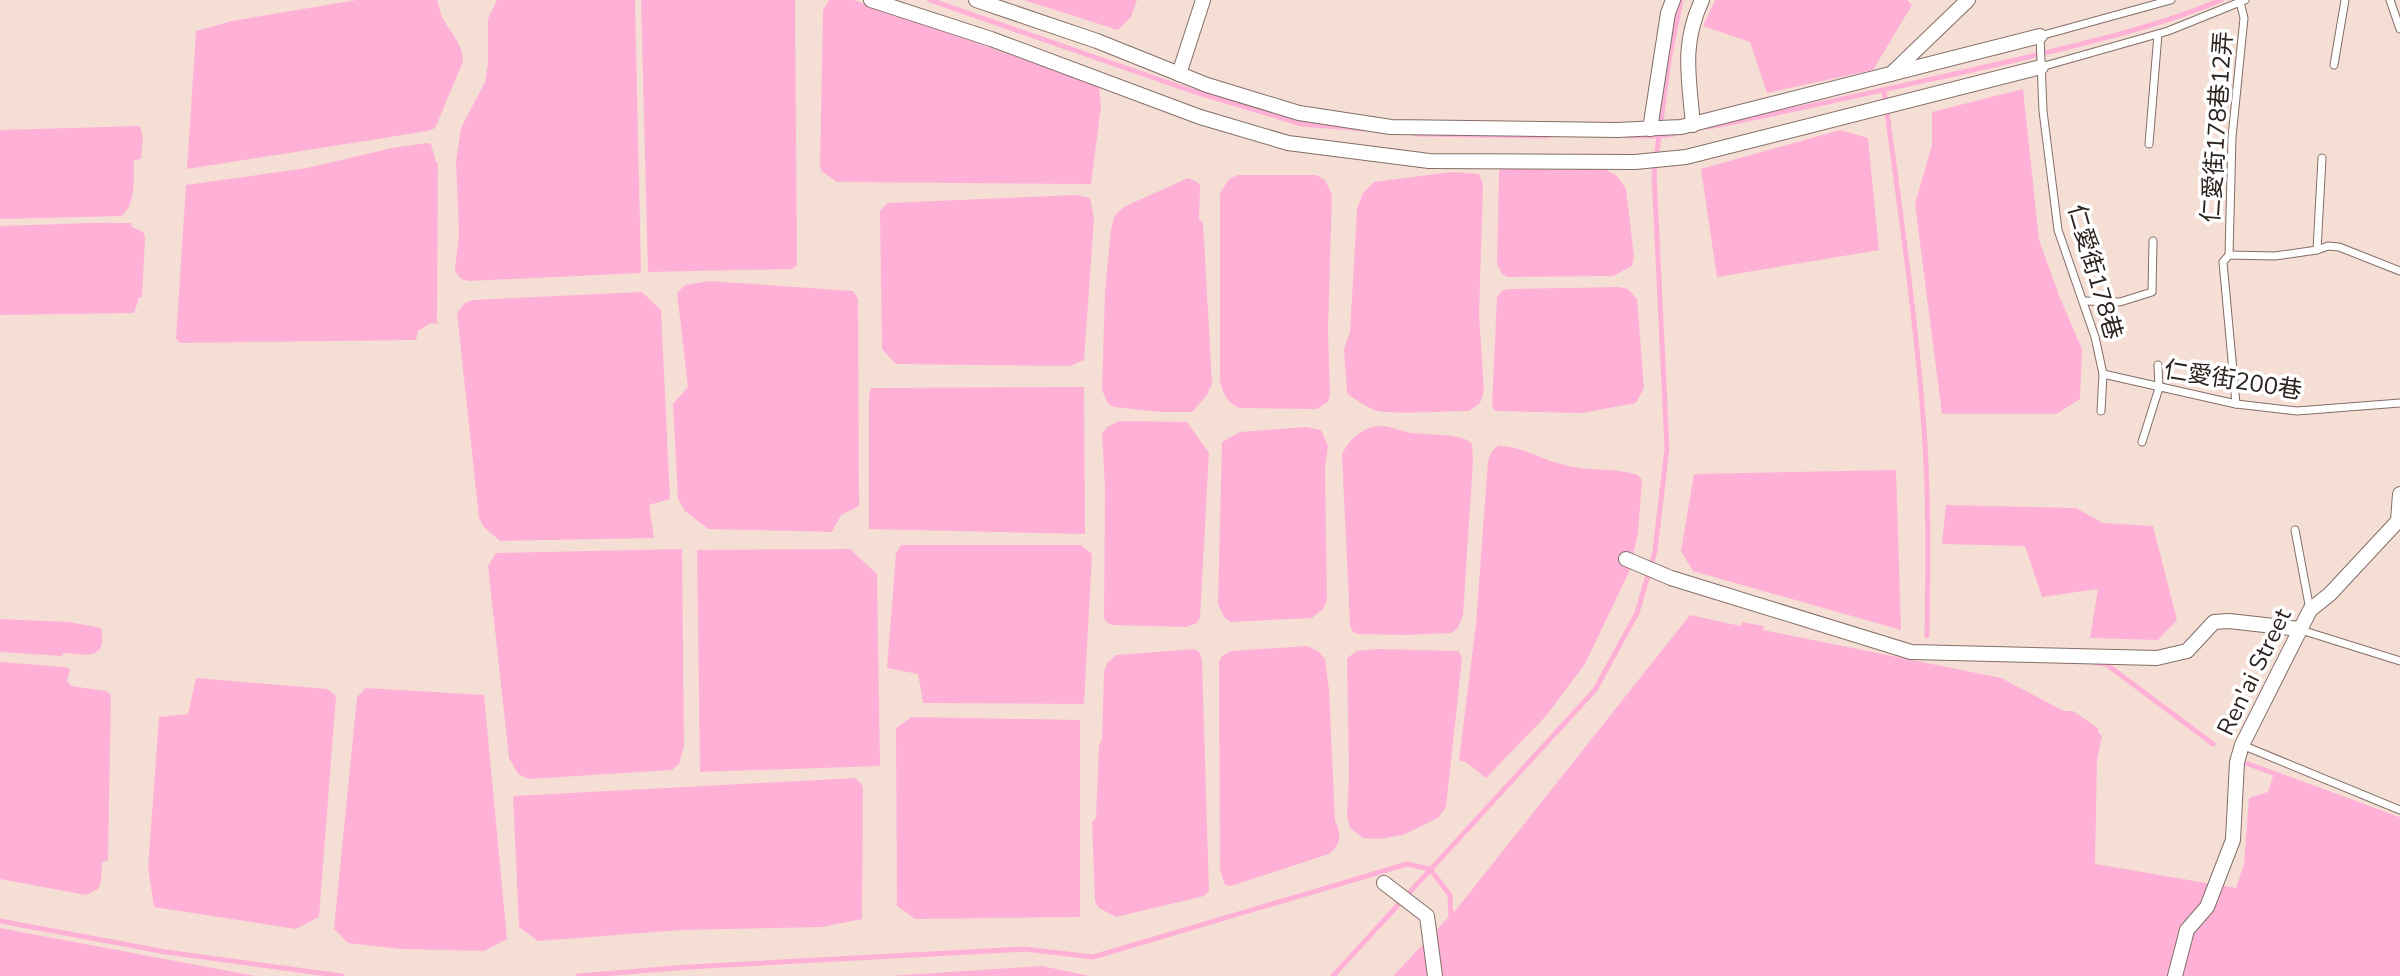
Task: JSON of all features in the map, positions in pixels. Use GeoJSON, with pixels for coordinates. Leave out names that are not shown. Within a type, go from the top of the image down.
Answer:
{"type":"FeatureCollection","features":[{"type":"Feature","properties":{"kind":"street"},"geometry":{"type":"LineString","coordinates":[[871,0],[991,39],[1200,117],[1288,143],[1429,161],[1634,162],[1685,157],[2041,63]]}},
{"type":"Feature","properties":{"kind":"street"},"geometry":{"type":"LineString","coordinates":[[976,0],[1097,41],[1207,85],[1299,113],[1391,127],[1654,129],[1687,126],[2040,40]]}},
{"type":"Feature","properties":{"kind":"street"},"geometry":{"type":"LineString","coordinates":[[1179,74],[1203,0]]}},
{"type":"Feature","properties":{"kind":"street"},"geometry":{"type":"LineString","coordinates":[[1654,129],[1668,13],[1674,0]]}},
{"type":"Feature","properties":{"kind":"street"},"geometry":{"type":"LineString","coordinates":[[1687,126],[1689,32],[1702,0]]}},
{"type":"Feature","properties":{"kind":"street"},"geometry":{"type":"LineString","coordinates":[[1888,76],[1968,0]]}},
{"type":"Feature","properties":{"kind":"street","name":"Ren'ai Street"},"geometry":{"type":"LineString","coordinates":[[2175,976],[2187,930],[2207,907],[2233,840],[2237,762],[2242,745],[2310,610],[2330,594],[2399,521],[2400,494]]}},
{"type":"Feature","properties":{"kind":"street"},"geometry":{"type":"LineString","coordinates":[[1631,561],[1652,572],[1911,652],[2157,658],[2187,650],[2214,622],[2229,621],[2300,629]]}},
{"type":"Feature","properties":{"kind":"street"},"geometry":{"type":"LineString","coordinates":[[1384,883],[1427,916],[1435,976]]}},
{"type":"Feature","properties":{"kind":"lane"},"geometry":{"type":"LineString","coordinates":[[2040,40],[2171,0]]}},
{"type":"Feature","properties":{"kind":"lane"},"geometry":{"type":"LineString","coordinates":[[2334,65],[2345,0]]}},
{"type":"Feature","properties":{"kind":"lane"},"geometry":{"type":"LineString","coordinates":[[2390,0],[2400,29]]}},
{"type":"Feature","properties":{"kind":"lane"},"geometry":{"type":"LineString","coordinates":[[2041,63],[2158,34],[2242,1]]}},
{"type":"Feature","properties":{"kind":"lane","name":"仁愛街178巷12弄"},"geometry":{"type":"LineString","coordinates":[[2229,255],[2232,137],[2244,18],[2242,1]]}},
{"type":"Feature","properties":{"kind":"lane"},"geometry":{"type":"LineString","coordinates":[[2149,144],[2158,34]]}},
{"type":"Feature","properties":{"kind":"lane","name":"仁愛街178巷"},"geometry":{"type":"LineString","coordinates":[[2040,40],[2043,111],[2058,230],[2095,337],[2103,374],[2101,411]]}},
{"type":"Feature","properties":{"kind":"lane"},"geometry":{"type":"LineString","coordinates":[[2317,250],[2322,158]]}},
{"type":"Feature","properties":{"kind":"lane"},"geometry":{"type":"LineString","coordinates":[[2084,301],[2120,302],[2152,292],[2153,241]]}},
{"type":"Feature","properties":{"kind":"lane"},"geometry":{"type":"LineString","coordinates":[[2236,404],[2223,262],[2229,255],[2275,256],[2328,246],[2339,247],[2400,271]]}},
{"type":"Feature","properties":{"kind":"lane"},"geometry":{"type":"LineString","coordinates":[[2142,442],[2159,388],[2158,365]]}},
{"type":"Feature","properties":{"kind":"lane","name":"仁愛街200巷"},"geometry":{"type":"LineString","coordinates":[[2103,374],[2236,404],[2306,412],[2400,403]]}},
{"type":"Feature","properties":{"kind":"lane"},"geometry":{"type":"LineString","coordinates":[[2295,530],[2310,610]]}},
{"type":"Feature","properties":{"kind":"lane"},"geometry":{"type":"LineString","coordinates":[[2300,629],[2400,661]]}},
{"type":"Feature","properties":{"kind":"lane"},"geometry":{"type":"LineString","coordinates":[[2242,745],[2400,810]]}},
{"type":"Feature","properties":{"kind":"shaded area"},"geometry":{"type":"Polygon","coordinates":[[[357,0],[437,0],[442,17],[456,38],[463,62],[435,128],[187,169],[196,31],[232,21],[357,0]]]}},
{"type":"Feature","properties":{"kind":"shaded area"},"geometry":{"type":"Polygon","coordinates":[[[497,0],[635,0],[641,273],[469,281],[462,279],[456,272],[459,234],[456,162],[461,128],[485,82],[488,64],[488,19],[497,0]]]}},
{"type":"Feature","properties":{"kind":"shaded area"},"geometry":{"type":"Polygon","coordinates":[[[641,0],[795,0],[797,265],[792,269],[648,272],[641,0]]]}},
{"type":"Feature","properties":{"kind":"shaded area"},"geometry":{"type":"Polygon","coordinates":[[[829,0],[854,0],[1099,86],[1101,106],[1091,184],[837,182],[821,171],[823,10],[829,0]]]}},
{"type":"Feature","properties":{"kind":"shaded area"},"geometry":{"type":"Polygon","coordinates":[[[1024,0],[1137,0],[1131,17],[1118,30],[1024,0]]]}},
{"type":"Feature","properties":{"kind":"shaded area"},"geometry":{"type":"Polygon","coordinates":[[[1715,0],[1907,0],[1912,5],[1873,70],[1767,93],[1750,42],[1703,26],[1715,0]]]}},
{"type":"Feature","properties":{"kind":"shaded area"},"geometry":{"type":"Polygon","coordinates":[[[2023,89],[2039,240],[2082,349],[2080,399],[2056,414],[1942,414],[1915,204],[1932,145],[1932,112],[2023,89]]]}},
{"type":"Feature","properties":{"kind":"shaded area"},"geometry":{"type":"Polygon","coordinates":[[[140,126],[143,138],[141,159],[134,160],[132,198],[121,216],[0,219],[0,130],[140,126]]]}},
{"type":"Feature","properties":{"kind":"shaded area"},"geometry":{"type":"Polygon","coordinates":[[[1840,130],[1868,138],[1879,250],[1717,277],[1701,169],[1840,130]]]}},
{"type":"Feature","properties":{"kind":"shaded area"},"geometry":{"type":"Polygon","coordinates":[[[431,144],[438,162],[437,324],[431,323],[418,331],[416,340],[180,343],[176,338],[186,185],[307,168],[392,148],[431,144]]]}},
{"type":"Feature","properties":{"kind":"shaded area"},"geometry":{"type":"Polygon","coordinates":[[[1508,164],[1607,170],[1617,176],[1626,189],[1634,256],[1632,266],[1613,276],[1508,277],[1502,274],[1497,264],[1499,172],[1501,167],[1508,164]]]}},
{"type":"Feature","properties":{"kind":"shaded area"},"geometry":{"type":"Polygon","coordinates":[[[1452,172],[1479,174],[1483,184],[1479,314],[1484,391],[1480,403],[1469,411],[1404,413],[1374,410],[1347,393],[1344,349],[1350,332],[1357,209],[1363,193],[1374,182],[1452,172]]]}},
{"type":"Feature","properties":{"kind":"shaded area"},"geometry":{"type":"Polygon","coordinates":[[[1238,175],[1316,175],[1325,180],[1332,195],[1328,330],[1330,395],[1328,402],[1317,409],[1240,408],[1229,401],[1221,387],[1220,193],[1229,179],[1238,175]]]}},
{"type":"Feature","properties":{"kind":"shaded area"},"geometry":{"type":"Polygon","coordinates":[[[1188,178],[1200,185],[1199,219],[1203,222],[1212,383],[1207,395],[1192,412],[1114,407],[1108,404],[1102,390],[1105,292],[1114,217],[1126,206],[1188,178]]]}},
{"type":"Feature","properties":{"kind":"shaded area"},"geometry":{"type":"Polygon","coordinates":[[[1077,195],[1090,198],[1094,219],[1084,360],[1070,366],[896,364],[882,349],[880,211],[888,203],[1077,195]]]}},
{"type":"Feature","properties":{"kind":"shaded area"},"geometry":{"type":"Polygon","coordinates":[[[131,223],[132,227],[143,232],[142,297],[139,298],[134,313],[0,315],[0,226],[131,223]]]}},
{"type":"Feature","properties":{"kind":"shaded area"},"geometry":{"type":"Polygon","coordinates":[[[709,281],[853,291],[858,299],[859,506],[841,515],[832,532],[708,529],[685,511],[678,499],[673,404],[688,387],[677,293],[685,285],[709,281]]]}},
{"type":"Feature","properties":{"kind":"shaded area"},"geometry":{"type":"Polygon","coordinates":[[[1628,289],[1637,299],[1644,388],[1636,403],[1582,413],[1495,411],[1492,405],[1497,297],[1503,290],[1628,289]]]}},
{"type":"Feature","properties":{"kind":"shaded area"},"geometry":{"type":"Polygon","coordinates":[[[642,292],[661,310],[670,499],[649,505],[654,538],[500,541],[484,527],[479,518],[457,313],[465,303],[473,300],[642,292]]]}},
{"type":"Feature","properties":{"kind":"shaded area"},"geometry":{"type":"Polygon","coordinates":[[[1084,387],[1085,534],[869,529],[871,388],[1084,387]]]}},
{"type":"Feature","properties":{"kind":"shaded area"},"geometry":{"type":"Polygon","coordinates":[[[1119,421],[1187,422],[1209,453],[1200,618],[1197,623],[1187,627],[1112,625],[1104,618],[1105,489],[1102,434],[1107,427],[1119,421]]]}},
{"type":"Feature","properties":{"kind":"shaded area"},"geometry":{"type":"Polygon","coordinates":[[[1379,426],[1412,433],[1453,436],[1468,440],[1472,444],[1463,615],[1458,628],[1451,633],[1358,634],[1353,632],[1350,625],[1342,455],[1357,435],[1379,426]]]}},
{"type":"Feature","properties":{"kind":"shaded area"},"geometry":{"type":"Polygon","coordinates":[[[1306,427],[1321,430],[1328,446],[1325,468],[1327,600],[1323,609],[1312,618],[1230,622],[1224,617],[1218,604],[1222,442],[1240,432],[1306,427]]]}},
{"type":"Feature","properties":{"kind":"shaded area"},"geometry":{"type":"Polygon","coordinates":[[[1498,446],[1522,450],[1570,466],[1638,475],[1642,480],[1638,534],[1629,572],[1585,664],[1546,716],[1486,778],[1459,760],[1476,624],[1488,461],[1492,451],[1498,446]]]}},
{"type":"Feature","properties":{"kind":"shaded area"},"geometry":{"type":"Polygon","coordinates":[[[1896,470],[1901,630],[1693,571],[1681,551],[1694,474],[1896,470]]]}},
{"type":"Feature","properties":{"kind":"shaded area"},"geometry":{"type":"Polygon","coordinates":[[[1946,505],[2076,508],[2103,523],[2153,526],[2177,620],[2158,640],[2090,638],[2098,589],[2042,597],[2025,546],[1942,544],[1946,505]]]}},
{"type":"Feature","properties":{"kind":"shaded area"},"geometry":{"type":"Polygon","coordinates":[[[901,545],[1081,545],[1092,554],[1084,704],[923,703],[918,674],[887,668],[896,553],[901,545]]]}},
{"type":"Feature","properties":{"kind":"shaded area"},"geometry":{"type":"Polygon","coordinates":[[[682,549],[684,746],[679,764],[672,770],[529,779],[518,774],[509,758],[488,566],[496,553],[682,549]]]}},
{"type":"Feature","properties":{"kind":"shaded area"},"geometry":{"type":"Polygon","coordinates":[[[850,549],[877,574],[880,766],[700,772],[697,550],[850,549]]]}},
{"type":"Feature","properties":{"kind":"shaded area"},"geometry":{"type":"Polygon","coordinates":[[[1690,615],[1741,626],[1742,622],[1764,626],[1763,630],[2001,678],[2064,711],[2073,711],[2098,728],[2102,736],[2097,760],[2095,864],[2236,888],[2244,864],[2249,798],[2268,792],[2274,773],[2400,821],[2400,976],[1393,976],[1459,906],[1690,615]]]}},
{"type":"Feature","properties":{"kind":"shaded area"},"geometry":{"type":"Polygon","coordinates":[[[0,619],[69,622],[101,628],[101,646],[98,651],[87,655],[0,652],[0,619]]]}},
{"type":"Feature","properties":{"kind":"shaded area"},"geometry":{"type":"Polygon","coordinates":[[[1307,646],[1318,651],[1325,659],[1338,843],[1329,854],[1231,886],[1225,885],[1220,870],[1219,661],[1231,651],[1307,646]]]}},
{"type":"Feature","properties":{"kind":"shaded area"},"geometry":{"type":"Polygon","coordinates":[[[1195,649],[1200,653],[1202,661],[1209,891],[1204,896],[1116,917],[1099,908],[1095,901],[1092,822],[1096,818],[1104,671],[1107,663],[1116,655],[1195,649]]]}},
{"type":"Feature","properties":{"kind":"shaded area"},"geometry":{"type":"Polygon","coordinates":[[[1357,651],[1459,651],[1462,659],[1446,807],[1438,818],[1403,835],[1380,839],[1363,838],[1350,828],[1347,816],[1347,658],[1357,651]]]}},
{"type":"Feature","properties":{"kind":"shaded area"},"geometry":{"type":"Polygon","coordinates":[[[0,662],[65,667],[70,669],[67,681],[71,686],[106,691],[111,695],[108,860],[102,863],[98,889],[86,895],[0,879],[0,662]]]}},
{"type":"Feature","properties":{"kind":"shaded area"},"geometry":{"type":"Polygon","coordinates":[[[196,678],[327,689],[336,696],[319,917],[296,929],[154,907],[148,868],[159,717],[188,714],[196,678]]]}},
{"type":"Feature","properties":{"kind":"shaded area"},"geometry":{"type":"Polygon","coordinates":[[[366,688],[484,695],[507,939],[484,951],[401,949],[348,943],[334,929],[357,697],[366,688]]]}},
{"type":"Feature","properties":{"kind":"shaded area"},"geometry":{"type":"Polygon","coordinates":[[[912,717],[1080,720],[1080,917],[915,919],[897,906],[896,728],[912,717]]]}},
{"type":"Feature","properties":{"kind":"shaded area"},"geometry":{"type":"Polygon","coordinates":[[[855,778],[863,786],[862,919],[822,927],[682,930],[538,941],[519,927],[513,796],[855,778]]]}},
{"type":"Feature","properties":{"kind":"shaded area"},"geometry":{"type":"Polygon","coordinates":[[[0,928],[255,976],[0,976],[0,928]]]}},
{"type":"Feature","properties":{"kind":"shaded area"},"geometry":{"type":"Polygon","coordinates":[[[1042,966],[1090,976],[889,976],[1042,966]]]}},
{"type":"Feature","properties":{"kind":"waterway"},"geometry":{"type":"LineString","coordinates":[[930,0],[1192,91],[1302,124],[1363,129]]}},
{"type":"Feature","properties":{"kind":"waterway"},"geometry":{"type":"LineString","coordinates":[[1333,976],[1595,690],[1637,613],[1655,551],[1667,448],[1654,174],[1669,60],[1681,0]]}},
{"type":"Feature","properties":{"kind":"waterway"},"geometry":{"type":"LineString","coordinates":[[1708,127],[1849,98],[2077,45],[2166,20],[2221,0]]}},
{"type":"Feature","properties":{"kind":"waterway"},"geometry":{"type":"LineString","coordinates":[[1884,90],[1921,387],[1927,507],[1927,636]]}},
{"type":"Feature","properties":{"kind":"waterway"},"geometry":{"type":"LineString","coordinates":[[1415,134],[1549,136]]}},
{"type":"Feature","properties":{"kind":"waterway"},"geometry":{"type":"LineString","coordinates":[[1628,136],[1674,134]]}},
{"type":"Feature","properties":{"kind":"waterway"},"geometry":{"type":"LineString","coordinates":[[2096,663],[2106,664],[2213,744]]}},
{"type":"Feature","properties":{"kind":"waterway"},"geometry":{"type":"LineString","coordinates":[[2243,762],[2400,820]]}},
{"type":"Feature","properties":{"kind":"waterway"},"geometry":{"type":"LineString","coordinates":[[578,976],[688,967],[1025,949],[1093,957],[1407,864],[1430,869],[1450,895],[1451,919]]}},
{"type":"Feature","properties":{"kind":"waterway"},"geometry":{"type":"LineString","coordinates":[[0,921],[166,952],[342,976]]}}]}
